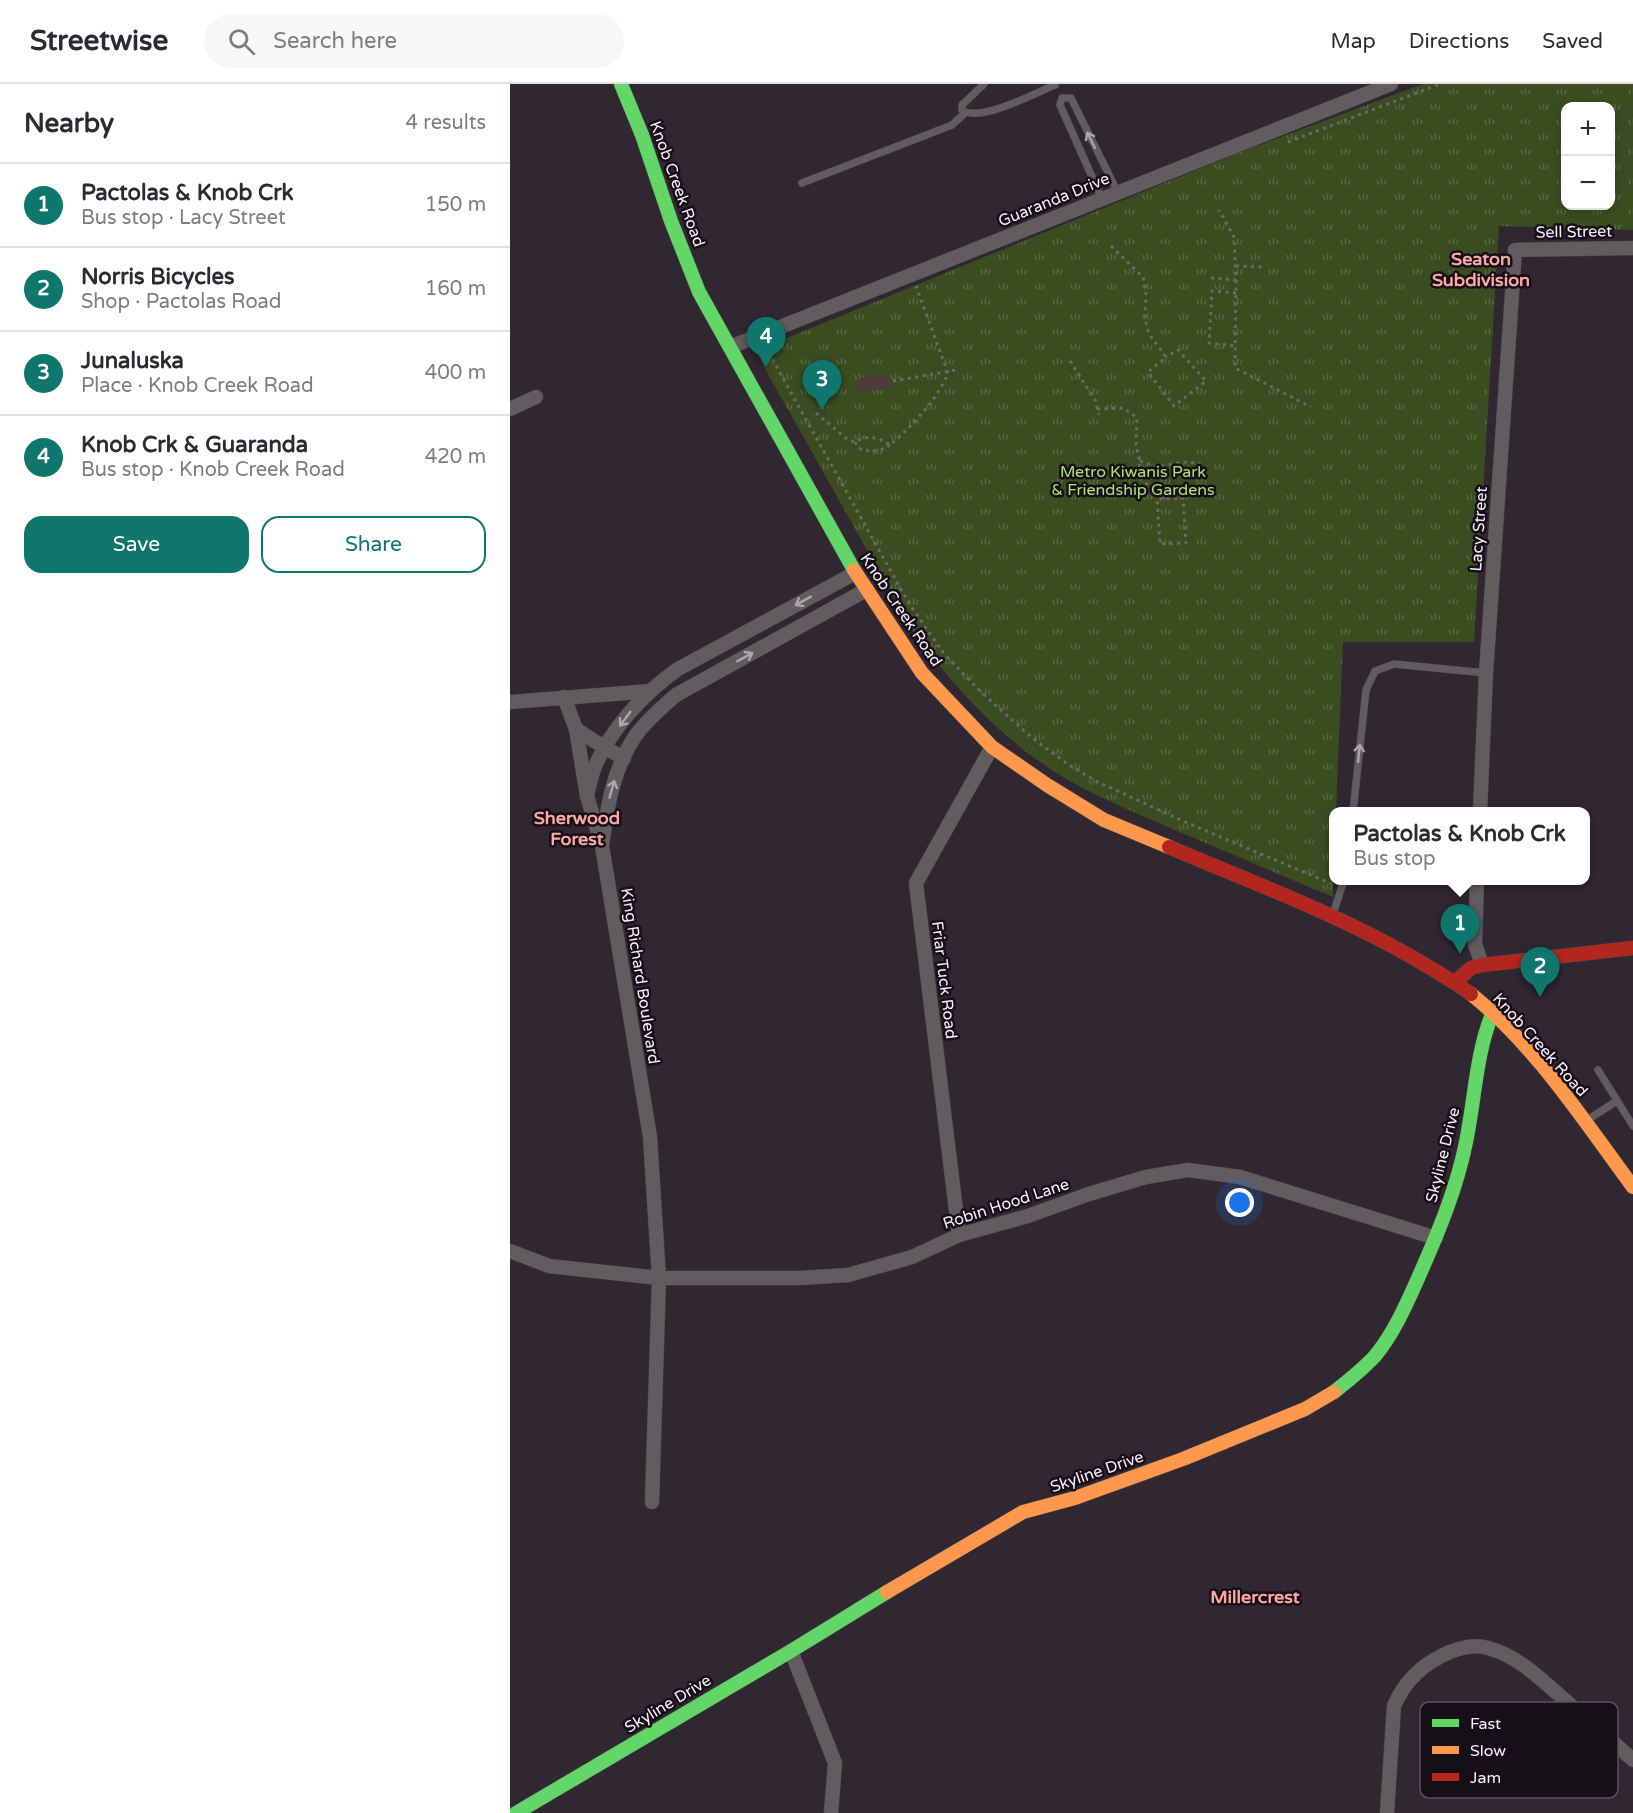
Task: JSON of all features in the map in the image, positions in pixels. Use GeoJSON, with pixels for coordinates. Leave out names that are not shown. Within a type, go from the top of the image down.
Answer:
{"type":"FeatureCollection","features":[{"type":"Feature","properties":{"kind":"main road","name":"Knob Creek Road"},"geometry":{"type":"LineString","coordinates":[[621,84],[699,291],[855,573],[922,674],[992,747],[1047,785],[1104,820],[1332,916],[1391,945],[1455,981],[1493,1012],[1557,1084],[1633,1186]]}},
{"type":"Feature","properties":{"kind":"main road"},"geometry":{"type":"LineString","coordinates":[[1455,981],[1471,968],[1482,965],[1633,948]]}},
{"type":"Feature","properties":{"kind":"main road","name":"Skyline Drive"},"geometry":{"type":"LineString","coordinates":[[516,1813],[1023,1512],[1075,1498],[1183,1459],[1305,1409],[1332,1394],[1357,1374],[1376,1354],[1403,1312],[1436,1238],[1454,1188],[1466,1144],[1485,1031],[1493,1012]]}},
{"type":"Feature","properties":{"kind":"street","name":"Guaranda Drive"},"geometry":{"type":"LineString","coordinates":[[730,347],[1391,84]]}},
{"type":"Feature","properties":{"kind":"street","name":"Sell Street"},"geometry":{"type":"LineString","coordinates":[[1515,249],[1633,248]]}},
{"type":"Feature","properties":{"kind":"street","name":"Lacy Street"},"geometry":{"type":"LineString","coordinates":[[1480,807],[1486,673],[1515,249]]}},
{"type":"Feature","properties":{"kind":"street"},"geometry":{"type":"LineString","coordinates":[[510,409],[536,397]]}},
{"type":"Feature","properties":{"kind":"street"},"geometry":{"type":"LineString","coordinates":[[587,796],[594,769],[604,748],[630,712],[664,679],[678,669],[855,573]]}},
{"type":"Feature","properties":{"kind":"street","name":"King Richard Boulevard"},"geometry":{"type":"LineString","coordinates":[[652,1502],[659,1278],[650,1137],[602,846],[612,784],[636,736],[676,695],[866,591]]}},
{"type":"Feature","properties":{"kind":"street"},"geometry":{"type":"LineString","coordinates":[[664,679],[676,695]]}},
{"type":"Feature","properties":{"kind":"street"},"geometry":{"type":"LineString","coordinates":[[510,702],[651,691]]}},
{"type":"Feature","properties":{"kind":"street"},"geometry":{"type":"LineString","coordinates":[[564,697],[576,729],[587,796],[602,846]]}},
{"type":"Feature","properties":{"kind":"street"},"geometry":{"type":"LineString","coordinates":[[576,729],[624,758]]}},
{"type":"Feature","properties":{"kind":"street","name":"Friar Tuck Road"},"geometry":{"type":"LineString","coordinates":[[959,1235],[916,883],[992,747]]}},
{"type":"Feature","properties":{"kind":"street"},"geometry":{"type":"LineString","coordinates":[[1477,885],[1475,944],[1482,965]]}},
{"type":"Feature","properties":{"kind":"street","name":"Robin Hood Lane"},"geometry":{"type":"LineString","coordinates":[[510,1251],[549,1266],[659,1278],[800,1278],[848,1275],[912,1257],[959,1235],[1028,1216],[1089,1194],[1146,1177],[1188,1170],[1240,1177],[1436,1238]]}},
{"type":"Feature","properties":{"kind":"street"},"geometry":{"type":"LineString","coordinates":[[1387,1813],[1394,1706],[1412,1676],[1444,1653],[1466,1647],[1488,1648],[1528,1669],[1566,1702]]}},
{"type":"Feature","properties":{"kind":"street"},"geometry":{"type":"LineString","coordinates":[[791,1651],[835,1762],[831,1813]]}},
{"type":"Feature","properties":{"kind":"street"},"geometry":{"type":"LineString","coordinates":[[1618,1747],[1633,1760]]}},
{"type":"Feature","properties":{"kind":"lane"},"geometry":{"type":"LineString","coordinates":[[984,84],[962,105],[965,113],[974,115],[1002,107],[1055,84],[1062,98],[1060,105],[1102,199]]}},
{"type":"Feature","properties":{"kind":"lane"},"geometry":{"type":"LineString","coordinates":[[1062,98],[1071,98],[1118,193]]}},
{"type":"Feature","properties":{"kind":"lane"},"geometry":{"type":"LineString","coordinates":[[801,183],[952,125],[965,113]]}},
{"type":"Feature","properties":{"kind":"lane"},"geometry":{"type":"LineString","coordinates":[[1354,807],[1366,690],[1375,671],[1394,664],[1486,673]]}},
{"type":"Feature","properties":{"kind":"lane"},"geometry":{"type":"LineString","coordinates":[[1332,916],[1342,885]]}},
{"type":"Feature","properties":{"kind":"lane"},"geometry":{"type":"LineString","coordinates":[[1598,1070],[1633,1126]]}},
{"type":"Feature","properties":{"kind":"lane"},"geometry":{"type":"LineString","coordinates":[[1584,1121],[1617,1101]]}},
{"type":"Feature","properties":{"kind":"path"},"geometry":{"type":"LineString","coordinates":[[1219,210],[1234,237],[1236,266],[1234,368],[1311,407]]}},
{"type":"Feature","properties":{"kind":"path"},"geometry":{"type":"LineString","coordinates":[[1111,246],[1143,277],[1146,290],[1145,319],[1149,334],[1166,357]]}},
{"type":"Feature","properties":{"kind":"path"},"geometry":{"type":"LineString","coordinates":[[1236,266],[1262,267]]}},
{"type":"Feature","properties":{"kind":"path"},"geometry":{"type":"LineString","coordinates":[[1211,278],[1236,280]]}},
{"type":"Feature","properties":{"kind":"path"},"geometry":{"type":"LineString","coordinates":[[855,442],[858,448],[866,451],[880,452],[890,445],[929,405],[943,385],[948,373],[915,284]]}},
{"type":"Feature","properties":{"kind":"path"},"geometry":{"type":"LineString","coordinates":[[1236,292],[1212,291],[1209,343],[1236,346]]}},
{"type":"Feature","properties":{"kind":"path"},"geometry":{"type":"LineString","coordinates":[[776,342],[772,345],[770,355],[908,602],[945,655],[981,692],[1031,737],[1069,765],[1096,781],[1183,821],[1329,878]]}},
{"type":"Feature","properties":{"kind":"path"},"geometry":{"type":"LineString","coordinates":[[1178,350],[1206,381],[1174,406],[1148,372],[1166,357],[1178,350]]}},
{"type":"Feature","properties":{"kind":"path"},"geometry":{"type":"LineString","coordinates":[[1070,361],[1095,400],[1099,415]]}},
{"type":"Feature","properties":{"kind":"path"},"geometry":{"type":"LineString","coordinates":[[893,381],[956,370]]}},
{"type":"Feature","properties":{"kind":"path"},"geometry":{"type":"LineString","coordinates":[[1097,410],[1124,408],[1137,418],[1136,445],[1140,461],[1138,477],[1166,499],[1183,498],[1186,543],[1160,544],[1157,500],[1166,499]]}},
{"type":"Feature","properties":{"kind":"path"},"geometry":{"type":"LineString","coordinates":[[816,413],[848,440],[855,442],[864,437],[877,437],[890,445]]}},
{"type":"Feature","properties":{"kind":"path"},"geometry":{"type":"LineString","coordinates":[[1140,461],[1158,466],[1183,462],[1199,463],[1204,473]]}},
{"type":"Feature","properties":{"kind":"green space","name":"Metro Kiwanis Park & Friendship Gardens"},"geometry":{"type":"Polygon","coordinates":[[[1423,84],[1633,84],[1633,230],[1499,226],[1474,642],[1343,642],[1336,807],[1329,807],[1329,885],[1333,885],[1333,897],[1133,812],[1055,772],[1014,742],[976,707],[942,669],[911,628],[755,351],[1238,153],[1423,84]]]}},
{"type":"Feature","properties":{"kind":"building"},"geometry":{"type":"Polygon","coordinates":[[[882,373],[890,378],[891,385],[888,388],[858,391],[856,383],[859,378],[882,373]]]}},
{"type":"Feature","properties":{"kind":"traffic: fast"},"geometry":{"type":"LineString","coordinates":[[621,84],[699,292],[854,570]]}},
{"type":"Feature","properties":{"kind":"traffic: fast"},"geometry":{"type":"LineString","coordinates":[[1334,1392],[1370,1361],[1388,1338],[1405,1307],[1433,1243],[1462,1159],[1479,1059],[1493,1012]]}},
{"type":"Feature","properties":{"kind":"traffic: fast"},"geometry":{"type":"LineString","coordinates":[[516,1813],[887,1592]]}},
{"type":"Feature","properties":{"kind":"traffic: slow"},"geometry":{"type":"LineString","coordinates":[[854,570],[922,673],[992,747],[1047,785],[1104,820],[1169,847]]}},
{"type":"Feature","properties":{"kind":"traffic: slow"},"geometry":{"type":"LineString","coordinates":[[1471,994],[1495,1015],[1538,1061],[1633,1187]]}},
{"type":"Feature","properties":{"kind":"traffic: slow"},"geometry":{"type":"LineString","coordinates":[[887,1592],[1023,1512],[1075,1498],[1183,1459],[1305,1409],[1334,1392]]}},
{"type":"Feature","properties":{"kind":"traffic: jam"},"geometry":{"type":"LineString","coordinates":[[1169,847],[1353,926],[1412,957],[1471,994]]}},
{"type":"Feature","properties":{"kind":"traffic: jam"},"geometry":{"type":"LineString","coordinates":[[1455,982],[1471,968],[1482,965],[1633,948]]}},
{"type":"Feature","properties":{"kind":"place","name":"Knob Crk & Guaranda"},"geometry":{"type":"Point","coordinates":[766,367]}},
{"type":"Feature","properties":{"kind":"place","name":"Junaluska"},"geometry":{"type":"Point","coordinates":[822,410]}},
{"type":"Feature","properties":{"kind":"place","name":"Pactolas & Knob Crk"},"geometry":{"type":"Point","coordinates":[1460,954]}},
{"type":"Feature","properties":{"kind":"place","name":"Norris Bicycles"},"geometry":{"type":"Point","coordinates":[1540,997]}},
{"type":"Feature","properties":{"kind":"district","name":"Seaton Subdivision"},"geometry":{"type":"Point","coordinates":[1481,270]}},
{"type":"Feature","properties":{"kind":"district","name":"Sherwood Forest"},"geometry":{"type":"Point","coordinates":[577,828]}},
{"type":"Feature","properties":{"kind":"district","name":"Millercrest"},"geometry":{"type":"Point","coordinates":[1255,1597]}}]}
